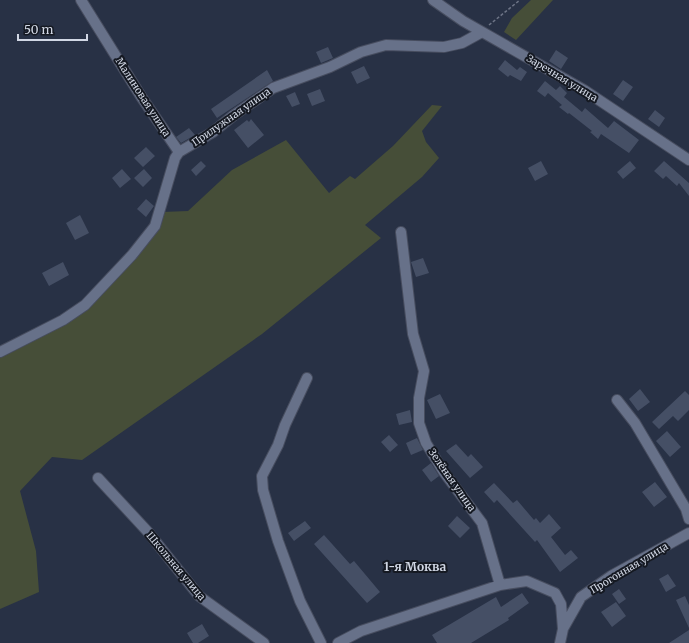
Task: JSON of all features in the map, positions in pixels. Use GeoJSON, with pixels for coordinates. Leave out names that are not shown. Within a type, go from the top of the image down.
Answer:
{"type":"FeatureCollection","features":[{"type":"Feature","properties":{"kind":"street","name":"Малиновая улица"},"geometry":{"type":"LineString","coordinates":[[81,0],[142,98],[180,152]]}},
{"type":"Feature","properties":{"kind":"street","name":"Заречная улица"},"geometry":{"type":"LineString","coordinates":[[433,0],[482,32],[584,90],[689,160]]}},
{"type":"Feature","properties":{"kind":"street","name":"Прилужная улица"},"geometry":{"type":"LineString","coordinates":[[0,352],[63,320],[85,305],[132,255],[155,226],[163,205],[170,169],[174,158],[180,152],[213,132],[234,115],[273,88],[330,66],[361,52],[386,45],[444,47],[462,43],[482,32]]}},
{"type":"Feature","properties":{"kind":"street","name":"Зелёная улица"},"geometry":{"type":"LineString","coordinates":[[401,232],[413,334],[424,371],[419,398],[419,423],[426,444],[443,471],[482,523],[500,585]]}},
{"type":"Feature","properties":{"kind":"street"},"geometry":{"type":"LineString","coordinates":[[307,378],[285,425],[278,445],[262,476],[263,490],[278,541],[300,601],[322,643]]}},
{"type":"Feature","properties":{"kind":"street"},"geometry":{"type":"LineString","coordinates":[[617,400],[634,422],[686,509],[689,519]]}},
{"type":"Feature","properties":{"kind":"street","name":"Школьная улица"},"geometry":{"type":"LineString","coordinates":[[98,478],[148,532],[200,596],[264,643]]}},
{"type":"Feature","properties":{"kind":"street","name":"Прогонная улица"},"geometry":{"type":"LineString","coordinates":[[563,629],[581,597],[611,576],[689,533]]}},
{"type":"Feature","properties":{"kind":"street"},"geometry":{"type":"LineString","coordinates":[[338,643],[361,631],[500,585],[527,581],[555,593],[561,604],[563,629],[560,643]]}},
{"type":"Feature","properties":{"kind":"path"},"geometry":{"type":"LineString","coordinates":[[482,32],[520,0]]}},
{"type":"Feature","properties":{"kind":"green space"},"geometry":{"type":"Polygon","coordinates":[[[531,0],[553,0],[516,40],[504,32],[512,18],[531,0]]]}},
{"type":"Feature","properties":{"kind":"green space"},"geometry":{"type":"Polygon","coordinates":[[[432,105],[442,106],[422,131],[426,142],[439,158],[422,177],[365,225],[381,238],[262,334],[82,460],[52,457],[20,491],[36,551],[39,592],[0,609],[0,353],[86,306],[162,212],[188,211],[232,170],[286,140],[329,193],[350,176],[355,179],[393,146],[432,105]]]}},
{"type":"Feature","properties":{"kind":"building"},"geometry":{"type":"Polygon","coordinates":[[[328,47],[333,58],[321,63],[316,52],[328,47]]]}},
{"type":"Feature","properties":{"kind":"building"},"geometry":{"type":"Polygon","coordinates":[[[556,50],[568,58],[561,69],[549,61],[556,50]]]}},
{"type":"Feature","properties":{"kind":"building"},"geometry":{"type":"Polygon","coordinates":[[[505,60],[517,70],[520,67],[527,72],[521,81],[510,75],[508,77],[498,69],[505,60]]]}},
{"type":"Feature","properties":{"kind":"building"},"geometry":{"type":"Polygon","coordinates":[[[364,66],[370,78],[357,84],[351,72],[364,66]]]}},
{"type":"Feature","properties":{"kind":"building"},"geometry":{"type":"Polygon","coordinates":[[[267,70],[273,81],[217,118],[211,109],[267,70]]]}},
{"type":"Feature","properties":{"kind":"building"},"geometry":{"type":"Polygon","coordinates":[[[623,80],[633,87],[623,101],[613,94],[623,80]]]}},
{"type":"Feature","properties":{"kind":"building"},"geometry":{"type":"Polygon","coordinates":[[[545,81],[556,90],[560,86],[567,93],[564,97],[582,112],[585,108],[608,128],[614,121],[639,140],[629,153],[601,134],[598,139],[590,132],[592,131],[559,107],[562,105],[548,93],[545,97],[537,91],[545,81]]]}},
{"type":"Feature","properties":{"kind":"building"},"geometry":{"type":"Polygon","coordinates":[[[320,89],[325,101],[312,106],[307,94],[320,89]]]}},
{"type":"Feature","properties":{"kind":"building"},"geometry":{"type":"Polygon","coordinates":[[[295,92],[300,104],[292,107],[286,96],[295,92]]]}},
{"type":"Feature","properties":{"kind":"building"},"geometry":{"type":"Polygon","coordinates":[[[655,110],[665,118],[659,127],[648,119],[655,110]]]}},
{"type":"Feature","properties":{"kind":"building"},"geometry":{"type":"Polygon","coordinates":[[[251,119],[264,135],[248,148],[234,130],[247,120],[249,122],[251,119]]]}},
{"type":"Feature","properties":{"kind":"building"},"geometry":{"type":"Polygon","coordinates":[[[189,128],[195,135],[181,143],[176,137],[189,128]]]}},
{"type":"Feature","properties":{"kind":"building"},"geometry":{"type":"Polygon","coordinates":[[[146,147],[155,156],[143,167],[134,158],[146,147]]]}},
{"type":"Feature","properties":{"kind":"building"},"geometry":{"type":"Polygon","coordinates":[[[201,161],[206,166],[196,176],[191,170],[201,161]]]}},
{"type":"Feature","properties":{"kind":"building"},"geometry":{"type":"Polygon","coordinates":[[[541,161],[548,174],[535,181],[528,168],[541,161]]]}},
{"type":"Feature","properties":{"kind":"building"},"geometry":{"type":"Polygon","coordinates":[[[630,161],[636,168],[623,179],[617,172],[630,161]]]}},
{"type":"Feature","properties":{"kind":"building"},"geometry":{"type":"Polygon","coordinates":[[[664,161],[689,183],[689,196],[679,183],[677,186],[666,176],[663,179],[654,171],[664,161]]]}},
{"type":"Feature","properties":{"kind":"building"},"geometry":{"type":"Polygon","coordinates":[[[122,169],[131,179],[120,188],[112,178],[122,169]]]}},
{"type":"Feature","properties":{"kind":"building"},"geometry":{"type":"Polygon","coordinates":[[[144,169],[152,178],[143,187],[134,178],[144,169]]]}},
{"type":"Feature","properties":{"kind":"building"},"geometry":{"type":"Polygon","coordinates":[[[146,199],[154,206],[146,217],[137,209],[146,199]]]}},
{"type":"Feature","properties":{"kind":"building"},"geometry":{"type":"Polygon","coordinates":[[[80,215],[89,233],[75,240],[66,223],[80,215]]]}},
{"type":"Feature","properties":{"kind":"building"},"geometry":{"type":"Polygon","coordinates":[[[423,258],[429,273],[416,277],[411,262],[423,258]]]}},
{"type":"Feature","properties":{"kind":"building"},"geometry":{"type":"Polygon","coordinates":[[[63,262],[69,275],[49,286],[42,273],[63,262]]]}},
{"type":"Feature","properties":{"kind":"building"},"geometry":{"type":"Polygon","coordinates":[[[640,389],[650,402],[638,411],[629,399],[640,389]]]}},
{"type":"Feature","properties":{"kind":"building"},"geometry":{"type":"Polygon","coordinates":[[[685,391],[689,395],[689,410],[678,421],[673,416],[659,429],[652,422],[685,391]]]}},
{"type":"Feature","properties":{"kind":"building"},"geometry":{"type":"Polygon","coordinates":[[[440,394],[450,413],[436,419],[427,400],[440,394]]]}},
{"type":"Feature","properties":{"kind":"building"},"geometry":{"type":"Polygon","coordinates":[[[410,410],[412,422],[399,425],[396,414],[410,410]]]}},
{"type":"Feature","properties":{"kind":"building"},"geometry":{"type":"Polygon","coordinates":[[[667,431],[681,447],[670,457],[656,441],[667,431]]]}},
{"type":"Feature","properties":{"kind":"building"},"geometry":{"type":"Polygon","coordinates":[[[389,435],[398,445],[390,452],[381,442],[389,435]]]}},
{"type":"Feature","properties":{"kind":"building"},"geometry":{"type":"Polygon","coordinates":[[[417,438],[423,450],[411,455],[406,443],[417,438]]]}},
{"type":"Feature","properties":{"kind":"building"},"geometry":{"type":"Polygon","coordinates":[[[456,444],[468,457],[471,454],[483,467],[470,478],[446,451],[456,444]]]}},
{"type":"Feature","properties":{"kind":"building"},"geometry":{"type":"Polygon","coordinates":[[[431,463],[439,476],[431,482],[422,470],[431,463]]]}},
{"type":"Feature","properties":{"kind":"building"},"geometry":{"type":"Polygon","coordinates":[[[655,482],[667,497],[654,507],[642,492],[655,482]]]}},
{"type":"Feature","properties":{"kind":"building"},"geometry":{"type":"Polygon","coordinates":[[[494,483],[513,503],[517,500],[534,520],[536,518],[540,523],[549,514],[561,528],[551,537],[565,555],[571,550],[578,558],[560,572],[537,540],[535,542],[497,500],[494,503],[484,492],[494,483]]]}},
{"type":"Feature","properties":{"kind":"building"},"geometry":{"type":"Polygon","coordinates":[[[457,516],[470,528],[460,538],[448,526],[457,516]]]}},
{"type":"Feature","properties":{"kind":"building"},"geometry":{"type":"Polygon","coordinates":[[[305,521],[311,528],[294,541],[288,533],[305,521]]]}},
{"type":"Feature","properties":{"kind":"building"},"geometry":{"type":"Polygon","coordinates":[[[324,535],[350,564],[354,561],[380,592],[367,603],[314,544],[324,535]]]}},
{"type":"Feature","properties":{"kind":"building"},"geometry":{"type":"Polygon","coordinates":[[[668,574],[676,586],[666,592],[659,579],[668,574]]]}},
{"type":"Feature","properties":{"kind":"building"},"geometry":{"type":"Polygon","coordinates":[[[619,589],[626,599],[619,604],[612,594],[619,589]]]}},
{"type":"Feature","properties":{"kind":"building"},"geometry":{"type":"Polygon","coordinates":[[[522,593],[529,603],[508,618],[509,620],[471,643],[437,643],[432,635],[496,597],[501,607],[522,593]]]}},
{"type":"Feature","properties":{"kind":"building"},"geometry":{"type":"Polygon","coordinates":[[[685,596],[689,605],[689,628],[676,600],[685,596]]]}},
{"type":"Feature","properties":{"kind":"building"},"geometry":{"type":"Polygon","coordinates":[[[616,602],[626,616],[612,627],[601,612],[616,602]]]}},
{"type":"Feature","properties":{"kind":"building"},"geometry":{"type":"Polygon","coordinates":[[[202,624],[209,636],[198,643],[193,643],[187,633],[202,624]]]}},
{"type":"Feature","properties":{"kind":"building"},"geometry":{"type":"Polygon","coordinates":[[[689,630],[689,643],[669,643],[689,630]]]}},
{"type":"Feature","properties":{"kind":"district","name":"1-я Моква"},"geometry":{"type":"Point","coordinates":[415,566]}}]}
